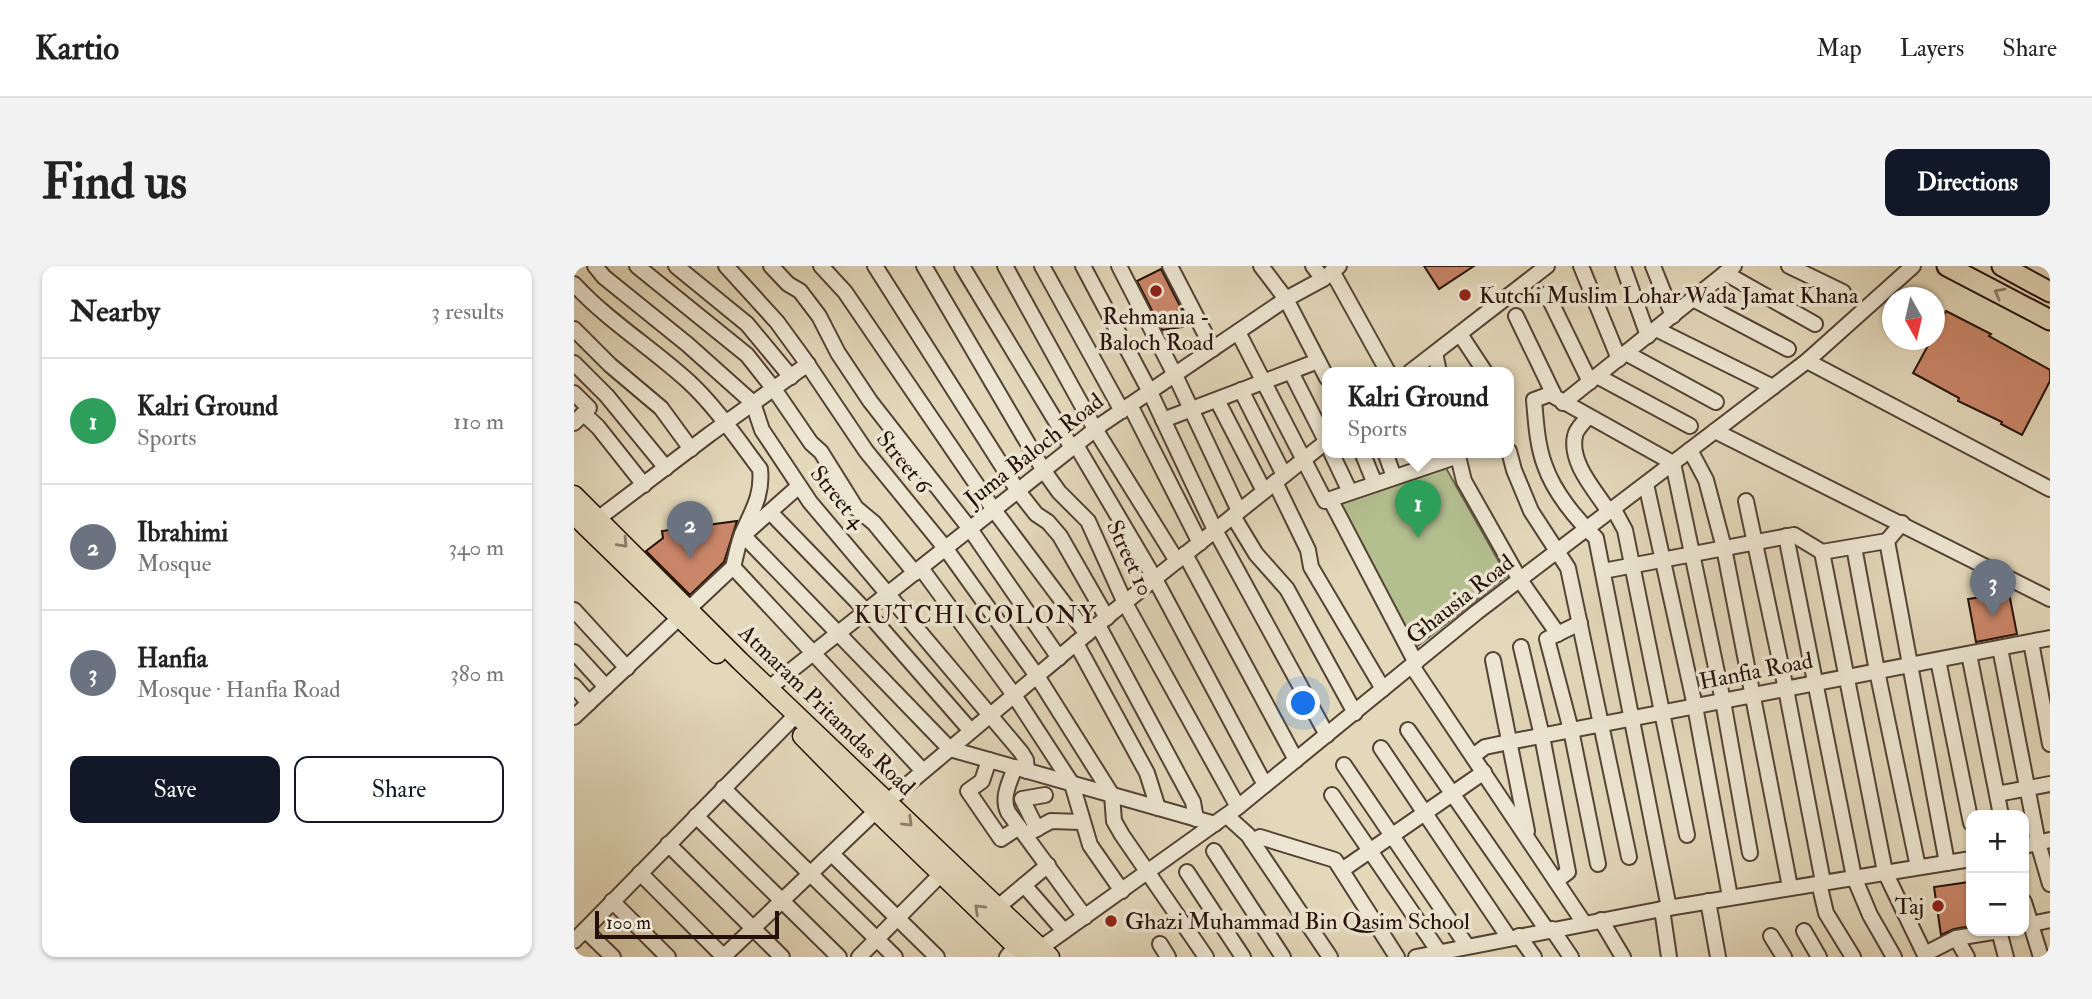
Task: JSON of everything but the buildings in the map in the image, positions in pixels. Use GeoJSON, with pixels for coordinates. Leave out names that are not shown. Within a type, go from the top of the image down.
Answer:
{"type":"FeatureCollection","features":[{"type":"Feature","properties":{"kind":"highway"},"geometry":{"type":"LineString","coordinates":[[1947,266],[2050,320]]}},
{"type":"Feature","properties":{"kind":"highway"},"geometry":{"type":"LineString","coordinates":[[2002,266],[2050,292]]}},
{"type":"Feature","properties":{"kind":"main road","name":"Atmaram Pritamdas Road"},"geometry":{"type":"LineString","coordinates":[[574,495],[587,520],[947,868],[1028,954]]}},
{"type":"Feature","properties":{"kind":"main road","name":"Atmaram Pritamdas Road"},"geometry":{"type":"LineString","coordinates":[[684,614],[769,688],[793,719]]}},
{"type":"Feature","properties":{"kind":"main road","name":"Atmaram Pritamdas Road"},"geometry":{"type":"LineString","coordinates":[[947,868],[998,907],[1028,954]]}},
{"type":"Feature","properties":{"kind":"street"},"geometry":{"type":"LineString","coordinates":[[637,266],[747,355],[821,453],[856,508],[918,571],[1014,695],[1072,784],[1090,845],[1122,891]]}},
{"type":"Feature","properties":{"kind":"street"},"geometry":{"type":"LineString","coordinates":[[676,266],[747,324],[791,377]]}},
{"type":"Feature","properties":{"kind":"street","name":"Street 6"},"geometry":{"type":"LineString","coordinates":[[726,266],[777,322],[866,451],[946,549],[1037,676],[1112,795]]}},
{"type":"Feature","properties":{"kind":"street"},"geometry":{"type":"LineString","coordinates":[[771,266],[788,284],[800,291],[819,316],[838,354],[870,401],[970,529],[1059,658]]}},
{"type":"Feature","properties":{"kind":"street"},"geometry":{"type":"LineString","coordinates":[[821,266],[845,292],[994,510],[1092,630],[1193,802],[1196,819]]}},
{"type":"Feature","properties":{"kind":"street"},"geometry":{"type":"LineString","coordinates":[[875,266],[1018,491],[1060,536],[1158,808]]}},
{"type":"Feature","properties":{"kind":"street","name":"Street 10"},"geometry":{"type":"LineString","coordinates":[[923,266],[1044,471],[1059,492],[1088,521],[1227,816]]}},
{"type":"Feature","properties":{"kind":"street"},"geometry":{"type":"LineString","coordinates":[[961,266],[1155,579],[1265,785]]}},
{"type":"Feature","properties":{"kind":"street"},"geometry":{"type":"LineString","coordinates":[[1005,266],[1095,429],[1181,558],[1296,760]]}},
{"type":"Feature","properties":{"kind":"street"},"geometry":{"type":"LineString","coordinates":[[1042,266],[1126,408],[1199,543]]}},
{"type":"Feature","properties":{"kind":"street"},"geometry":{"type":"LineString","coordinates":[[1083,266],[1150,392],[1215,530],[1327,736]]}},
{"type":"Feature","properties":{"kind":"street"},"geometry":{"type":"LineString","coordinates":[[1119,266],[1175,375],[1256,554],[1287,589],[1354,713]]}},
{"type":"Feature","properties":{"kind":"street"},"geometry":{"type":"LineString","coordinates":[[1170,266],[1213,349]]}},
{"type":"Feature","properties":{"kind":"street"},"geometry":{"type":"LineString","coordinates":[[1261,266],[1286,299],[1322,369]]}},
{"type":"Feature","properties":{"kind":"street"},"geometry":{"type":"LineString","coordinates":[[1313,266],[1332,272],[1385,367]]}},
{"type":"Feature","properties":{"kind":"street"},"geometry":{"type":"LineString","coordinates":[[1417,367],[1547,266]]}},
{"type":"Feature","properties":{"kind":"street"},"geometry":{"type":"LineString","coordinates":[[1581,266],[1622,356],[1716,402]]}},
{"type":"Feature","properties":{"kind":"street"},"geometry":{"type":"LineString","coordinates":[[1623,266],[1652,332],[1773,387]]}},
{"type":"Feature","properties":{"kind":"street"},"geometry":{"type":"LineString","coordinates":[[1653,266],[1673,316]]}},
{"type":"Feature","properties":{"kind":"street"},"geometry":{"type":"LineString","coordinates":[[1789,266],[1843,292]]}},
{"type":"Feature","properties":{"kind":"street"},"geometry":{"type":"LineString","coordinates":[[574,717],[733,567],[742,536],[757,506],[762,483],[760,470],[691,384],[576,290],[598,267]]}},
{"type":"Feature","properties":{"kind":"street","name":"Street 4"},"geometry":{"type":"LineString","coordinates":[[598,267],[604,277],[687,344],[753,403],[762,430],[799,485],[1021,752],[1026,760],[1021,769]]}},
{"type":"Feature","properties":{"kind":"street","name":"Ghausia Road"},"geometry":{"type":"LineString","coordinates":[[1028,954],[1065,931],[1227,816],[1520,580],[1807,361],[1904,268]]}},
{"type":"Feature","properties":{"kind":"street"},"geometry":{"type":"LineString","coordinates":[[1669,957],[1666,909],[1633,718],[1596,538],[1560,493],[1545,467],[1539,444],[1534,400],[1558,398],[1593,379],[1730,270],[1815,324]]}},
{"type":"Feature","properties":{"kind":"street","name":"Juma Baloch Road"},"geometry":{"type":"LineString","coordinates":[[769,688],[1095,429],[1286,299],[1332,272]]}},
{"type":"Feature","properties":{"kind":"street"},"geometry":{"type":"LineString","coordinates":[[1548,294],[1593,379],[1690,426]]}},
{"type":"Feature","properties":{"kind":"street"},"geometry":{"type":"LineString","coordinates":[[1693,299],[1788,349]]}},
{"type":"Feature","properties":{"kind":"street"},"geometry":{"type":"LineString","coordinates":[[1516,316],[1558,398],[1673,463],[1723,701],[1750,853]]}},
{"type":"Feature","properties":{"kind":"street"},"geometry":{"type":"LineString","coordinates":[[574,329],[610,365],[661,408],[691,449]]}},
{"type":"Feature","properties":{"kind":"street"},"geometry":{"type":"LineString","coordinates":[[1238,332],[1325,501],[1394,477],[1426,459]]}},
{"type":"Feature","properties":{"kind":"street"},"geometry":{"type":"LineString","coordinates":[[1460,334],[1482,367]]}},
{"type":"Feature","properties":{"kind":"street"},"geometry":{"type":"LineString","coordinates":[[1435,353],[1438,367]]}},
{"type":"Feature","properties":{"kind":"street"},"geometry":{"type":"LineString","coordinates":[[1163,420],[1318,361]]}},
{"type":"Feature","properties":{"kind":"street"},"geometry":{"type":"LineString","coordinates":[[1807,361],[2050,489]]}},
{"type":"Feature","properties":{"kind":"street"},"geometry":{"type":"LineString","coordinates":[[574,363],[607,396],[666,468]]}},
{"type":"Feature","properties":{"kind":"street"},"geometry":{"type":"LineString","coordinates":[[587,520],[644,485],[808,364]]}},
{"type":"Feature","properties":{"kind":"street"},"geometry":{"type":"LineString","coordinates":[[1291,372],[1322,432]]}},
{"type":"Feature","properties":{"kind":"street"},"geometry":{"type":"LineString","coordinates":[[1241,390],[1275,483],[1308,550],[1311,567],[1383,690]]}},
{"type":"Feature","properties":{"kind":"street"},"geometry":{"type":"LineString","coordinates":[[574,393],[589,408],[579,419],[598,427],[644,485]]}},
{"type":"Feature","properties":{"kind":"street"},"geometry":{"type":"LineString","coordinates":[[1217,400],[1275,483]]}},
{"type":"Feature","properties":{"kind":"street"},"geometry":{"type":"LineString","coordinates":[[1588,417],[1575,434],[1576,455],[1583,473],[1625,530],[1687,835]]}},
{"type":"Feature","properties":{"kind":"street"},"geometry":{"type":"LineString","coordinates":[[1715,431],[2050,599]]}},
{"type":"Feature","properties":{"kind":"street"},"geometry":{"type":"LineString","coordinates":[[640,873],[724,957],[881,806],[1125,603],[1322,446]]}},
{"type":"Feature","properties":{"kind":"street"},"geometry":{"type":"LineString","coordinates":[[1690,450],[1706,480],[1724,548],[1790,887]]}},
{"type":"Feature","properties":{"kind":"street"},"geometry":{"type":"LineString","coordinates":[[1335,458],[1350,492]]}},
{"type":"Feature","properties":{"kind":"street"},"geometry":{"type":"LineString","coordinates":[[1364,458],[1375,484]]}},
{"type":"Feature","properties":{"kind":"street"},"geometry":{"type":"LineString","coordinates":[[1387,458],[1394,477]]}},
{"type":"Feature","properties":{"kind":"street"},"geometry":{"type":"LineString","coordinates":[[1459,458],[1464,481],[1520,580],[1558,634]]}},
{"type":"Feature","properties":{"kind":"street"},"geometry":{"type":"LineString","coordinates":[[1511,458],[1531,512],[1568,568],[1629,857]]}},
{"type":"Feature","properties":{"kind":"street"},"geometry":{"type":"LineString","coordinates":[[1646,484],[1695,706],[1730,897]]}},
{"type":"Feature","properties":{"kind":"street"},"geometry":{"type":"LineString","coordinates":[[742,536],[799,485]]}},
{"type":"Feature","properties":{"kind":"street"},"geometry":{"type":"LineString","coordinates":[[1330,499],[1414,664],[1584,923]]}},
{"type":"Feature","properties":{"kind":"street"},"geometry":{"type":"LineString","coordinates":[[1746,501],[1786,689],[1826,913],[1853,957]]}},
{"type":"Feature","properties":{"kind":"street"},"geometry":{"type":"LineString","coordinates":[[770,512],[867,611],[971,731]]}},
{"type":"Feature","properties":{"kind":"street"},"geometry":{"type":"LineString","coordinates":[[1603,571],[1794,535],[1822,552],[1854,547],[1886,541],[1902,523]]}},
{"type":"Feature","properties":{"kind":"street"},"geometry":{"type":"LineString","coordinates":[[742,536],[950,749],[1196,819],[1227,816],[1252,841],[1330,957]]}},
{"type":"Feature","properties":{"kind":"street"},"geometry":{"type":"LineString","coordinates":[[1786,536],[1854,877],[1870,915],[1894,957]]}},
{"type":"Feature","properties":{"kind":"street"},"geometry":{"type":"LineString","coordinates":[[1886,541],[1947,863]]}},
{"type":"Feature","properties":{"kind":"street"},"geometry":{"type":"LineString","coordinates":[[1854,547],[1918,867]]}},
{"type":"Feature","properties":{"kind":"street"},"geometry":{"type":"LineString","coordinates":[[1822,552],[1885,872],[1925,955],[1956,938],[1968,936]]}},
{"type":"Feature","properties":{"kind":"street"},"geometry":{"type":"LineString","coordinates":[[733,567],[923,771]]}},
{"type":"Feature","properties":{"kind":"street"},"geometry":{"type":"LineString","coordinates":[[574,610],[627,668]]}},
{"type":"Feature","properties":{"kind":"street"},"geometry":{"type":"LineString","coordinates":[[1580,623],[1547,639],[1571,730],[1598,864]]}},
{"type":"Feature","properties":{"kind":"street","name":"Hanfia Road"},"geometry":{"type":"LineString","coordinates":[[1474,756],[1485,747],[1509,742],[2050,638]]}},
{"type":"Feature","properties":{"kind":"street"},"geometry":{"type":"LineString","coordinates":[[2031,642],[2050,744]]}},
{"type":"Feature","properties":{"kind":"street"},"geometry":{"type":"LineString","coordinates":[[1521,647],[1542,736],[1568,872],[1556,881]]}},
{"type":"Feature","properties":{"kind":"street"},"geometry":{"type":"LineString","coordinates":[[2000,648],[2037,843],[2050,884]]}},
{"type":"Feature","properties":{"kind":"street"},"geometry":{"type":"LineString","coordinates":[[574,652],[606,687]]}},
{"type":"Feature","properties":{"kind":"street"},"geometry":{"type":"LineString","coordinates":[[1969,654],[2000,810]]}},
{"type":"Feature","properties":{"kind":"street"},"geometry":{"type":"LineString","coordinates":[[1493,660],[1528,840]]}},
{"type":"Feature","properties":{"kind":"street"},"geometry":{"type":"LineString","coordinates":[[1938,660],[1968,810]]}},
{"type":"Feature","properties":{"kind":"street"},"geometry":{"type":"LineString","coordinates":[[574,686],[589,703]]}},
{"type":"Feature","properties":{"kind":"street"},"geometry":{"type":"LineString","coordinates":[[574,941],[793,719]]}},
{"type":"Feature","properties":{"kind":"street"},"geometry":{"type":"LineString","coordinates":[[1408,730],[1571,957]]}},
{"type":"Feature","properties":{"kind":"street"},"geometry":{"type":"LineString","coordinates":[[1381,748],[1514,937],[1534,957]]}},
{"type":"Feature","properties":{"kind":"street"},"geometry":{"type":"LineString","coordinates":[[989,760],[982,781],[968,791],[1001,839],[1051,821],[1082,822]]}},
{"type":"Feature","properties":{"kind":"street"},"geometry":{"type":"LineString","coordinates":[[1344,765],[1468,946]]}},
{"type":"Feature","properties":{"kind":"street"},"geometry":{"type":"LineString","coordinates":[[1021,769],[1006,790],[1005,806],[1027,830],[1085,917]]}},
{"type":"Feature","properties":{"kind":"street"},"geometry":{"type":"LineString","coordinates":[[1342,870],[1484,772]]}},
{"type":"Feature","properties":{"kind":"street"},"geometry":{"type":"LineString","coordinates":[[1051,821],[1045,795],[1052,778]]}},
{"type":"Feature","properties":{"kind":"street"},"geometry":{"type":"LineString","coordinates":[[1997,794],[2050,784]]}},
{"type":"Feature","properties":{"kind":"street"},"geometry":{"type":"LineString","coordinates":[[723,788],[895,957]]}},
{"type":"Feature","properties":{"kind":"street"},"geometry":{"type":"LineString","coordinates":[[1027,830],[1022,799],[1045,795]]}},
{"type":"Feature","properties":{"kind":"street"},"geometry":{"type":"LineString","coordinates":[[1112,795],[1114,821],[1206,957]]}},
{"type":"Feature","properties":{"kind":"street"},"geometry":{"type":"LineString","coordinates":[[1332,795],[1446,953]]}},
{"type":"Feature","properties":{"kind":"street"},"geometry":{"type":"LineString","coordinates":[[696,816],[839,957]]}},
{"type":"Feature","properties":{"kind":"street"},"geometry":{"type":"LineString","coordinates":[[1252,841],[1261,837],[1335,860],[1397,957]]}},
{"type":"Feature","properties":{"kind":"street"},"geometry":{"type":"LineString","coordinates":[[668,844],[782,957]]}},
{"type":"Feature","properties":{"kind":"street"},"geometry":{"type":"LineString","coordinates":[[1214,851],[1283,957]]}},
{"type":"Feature","properties":{"kind":"street"},"geometry":{"type":"LineString","coordinates":[[832,853],[937,957]]}},
{"type":"Feature","properties":{"kind":"street"},"geometry":{"type":"LineString","coordinates":[[1416,957],[1446,953],[1550,929],[1707,901],[1966,860]]}},
{"type":"Feature","properties":{"kind":"street"},"geometry":{"type":"LineString","coordinates":[[998,907],[1048,865]]}},
{"type":"Feature","properties":{"kind":"street"},"geometry":{"type":"LineString","coordinates":[[859,957],[947,868]]}},
{"type":"Feature","properties":{"kind":"street"},"geometry":{"type":"LineString","coordinates":[[1187,872],[1243,957]]}},
{"type":"Feature","properties":{"kind":"street"},"geometry":{"type":"LineString","coordinates":[[1024,885],[1065,931]]}},
{"type":"Feature","properties":{"kind":"street"},"geometry":{"type":"LineString","coordinates":[[612,901],[668,957]]}},
{"type":"Feature","properties":{"kind":"street"},"geometry":{"type":"LineString","coordinates":[[1707,901],[1718,957]]}},
{"type":"Feature","properties":{"kind":"street"},"geometry":{"type":"LineString","coordinates":[[2029,918],[2041,957]]}},
{"type":"Feature","properties":{"kind":"street"},"geometry":{"type":"LineString","coordinates":[[1601,920],[1623,957]]}},
{"type":"Feature","properties":{"kind":"street"},"geometry":{"type":"LineString","coordinates":[[2031,924],[2050,920]]}},
{"type":"Feature","properties":{"kind":"street"},"geometry":{"type":"LineString","coordinates":[[585,930],[612,957]]}},
{"type":"Feature","properties":{"kind":"street"},"geometry":{"type":"LineString","coordinates":[[1804,930],[1819,957]]}},
{"type":"Feature","properties":{"kind":"street"},"geometry":{"type":"LineString","coordinates":[[1772,936],[1784,957]]}},
{"type":"Feature","properties":{"kind":"street"},"geometry":{"type":"LineString","coordinates":[[2000,936],[2006,957]]}},
{"type":"Feature","properties":{"kind":"street"},"geometry":{"type":"LineString","coordinates":[[1956,938],[1967,957]]}},
{"type":"Feature","properties":{"kind":"street"},"geometry":{"type":"LineString","coordinates":[[1483,943],[1493,957]]}},
{"type":"Feature","properties":{"kind":"green space"},"geometry":{"type":"Polygon","coordinates":[[[1442,461],[1507,576],[1410,652],[1330,499],[1442,461]]]}},
{"type":"Feature","properties":{"kind":"place","name":"Rehmania - Baloch Road"},"geometry":{"type":"Point","coordinates":[1156,291]}},
{"type":"Feature","properties":{"kind":"place","name":"Kutchi Muslim Lohar Wada Jamat Khana"},"geometry":{"type":"Point","coordinates":[1465,295]}},
{"type":"Feature","properties":{"kind":"place","name":"Kalri Ground"},"geometry":{"type":"Point","coordinates":[1418,538]}},
{"type":"Feature","properties":{"kind":"place","name":"Ibrahimi"},"geometry":{"type":"Point","coordinates":[690,559]}},
{"type":"Feature","properties":{"kind":"place","name":"Hanfia"},"geometry":{"type":"Point","coordinates":[1993,617]}},
{"type":"Feature","properties":{"kind":"place","name":"Taj"},"geometry":{"type":"Point","coordinates":[1938,906]}},
{"type":"Feature","properties":{"kind":"place","name":"Ghazi Muhammad Bin Qasim School"},"geometry":{"type":"Point","coordinates":[1111,921]}},
{"type":"Feature","properties":{"kind":"district","name":"KUTCHI COLONY"},"geometry":{"type":"Point","coordinates":[976,615]}}]}
